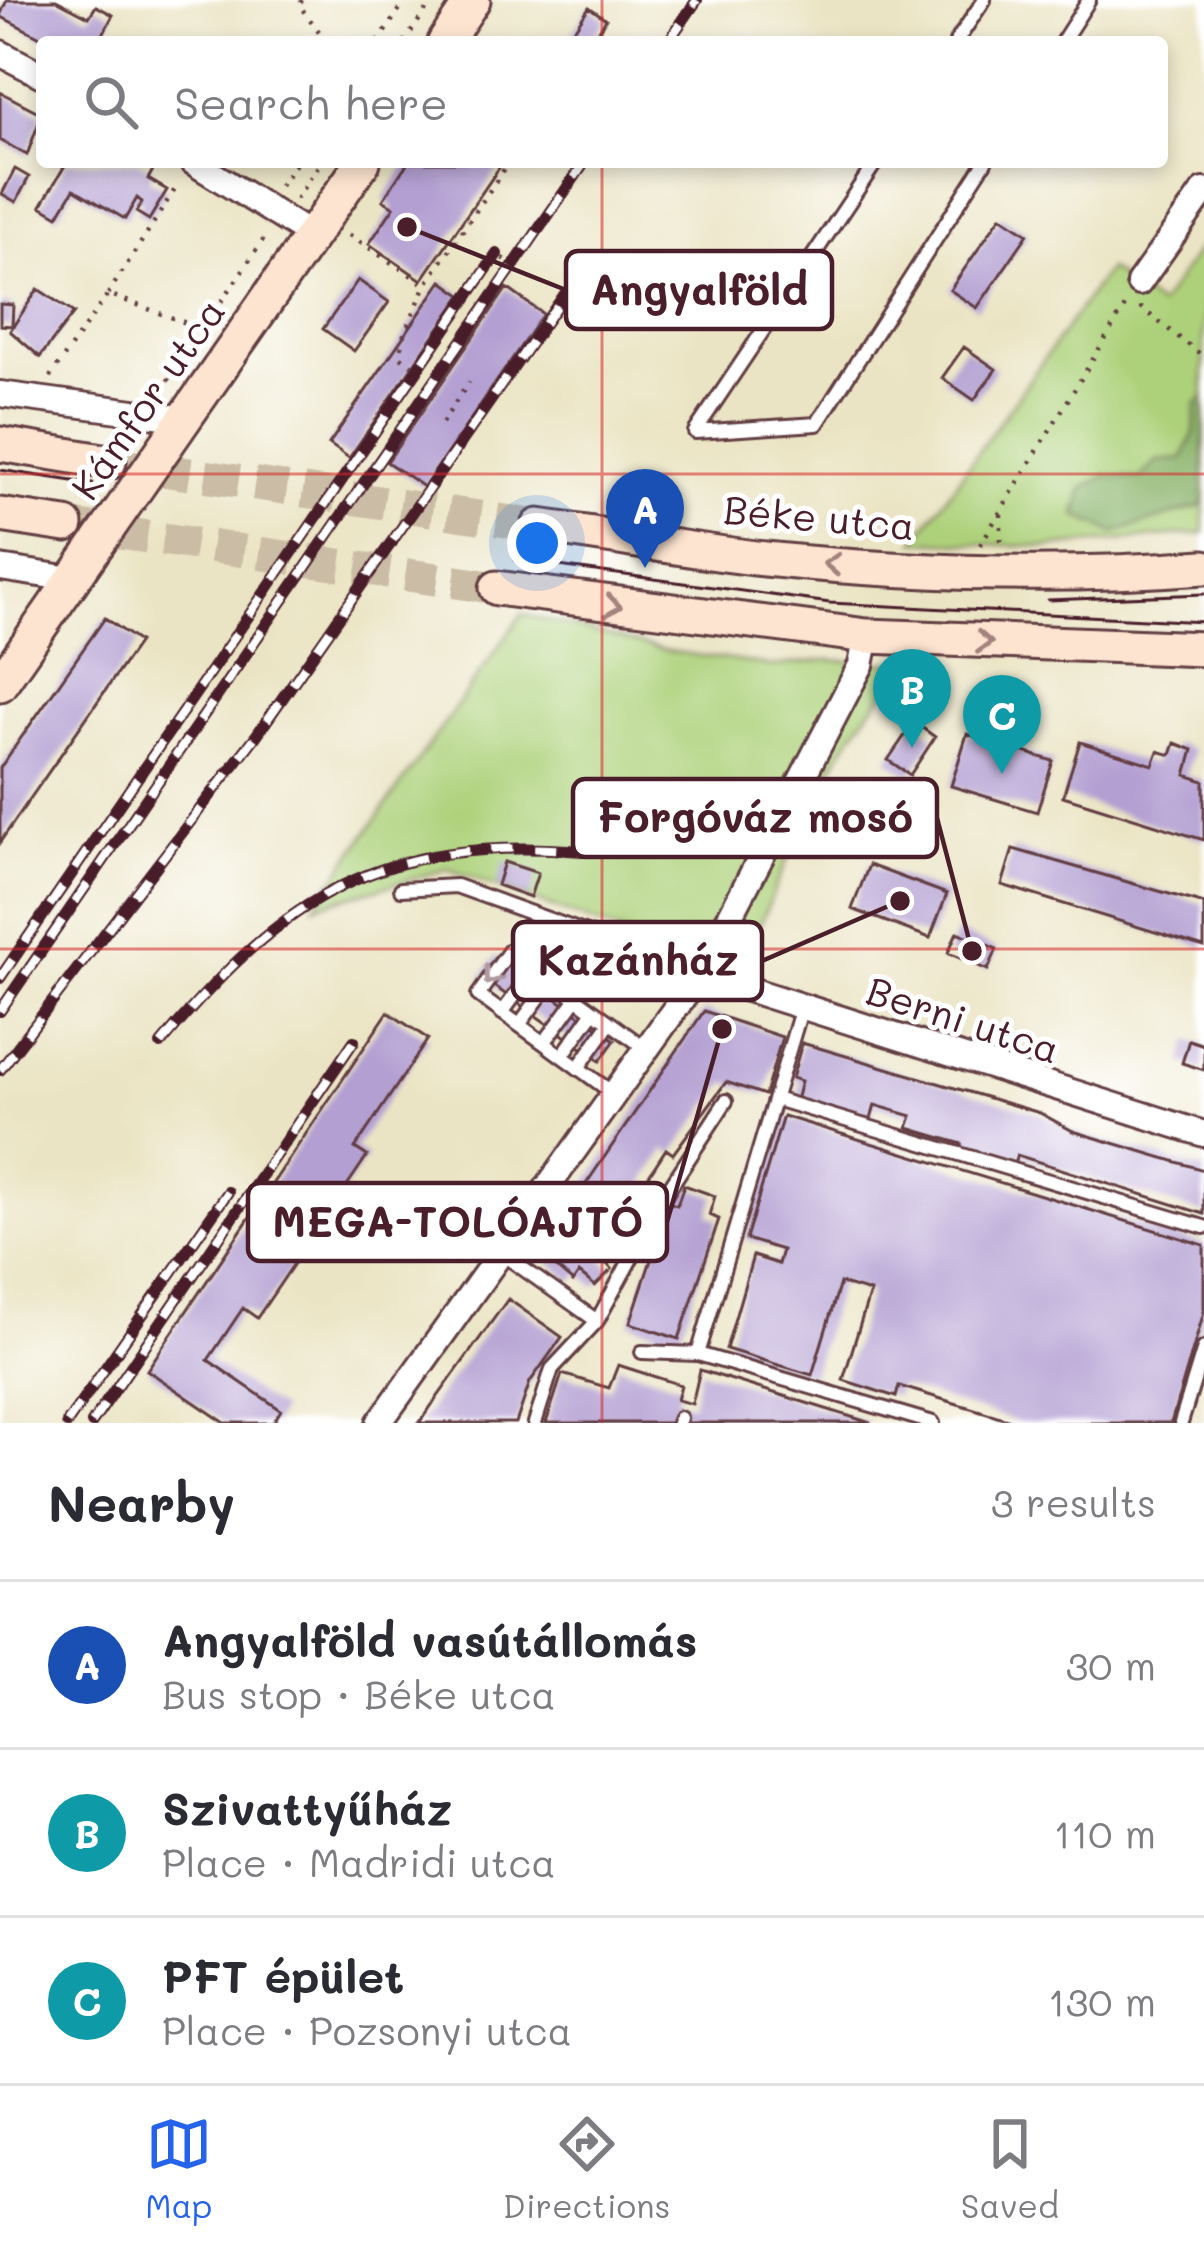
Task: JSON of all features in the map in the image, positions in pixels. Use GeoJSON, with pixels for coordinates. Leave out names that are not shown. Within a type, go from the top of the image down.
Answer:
{"type":"FeatureCollection","features":[{"type":"Feature","properties":{"kind":"main road"},"geometry":{"type":"LineString","coordinates":[[451,36],[473,0]]}},
{"type":"Feature","properties":{"kind":"main road","name":"Kámfor utca"},"geometry":{"type":"LineString","coordinates":[[0,684],[237,345],[298,226],[357,168]]}},
{"type":"Feature","properties":{"kind":"main road"},"geometry":{"type":"LineString","coordinates":[[0,444],[110,461]]}},
{"type":"Feature","properties":{"kind":"main road"},"geometry":{"type":"LineString","coordinates":[[0,515],[66,525]]}},
{"type":"Feature","properties":{"kind":"main road","name":"Béke utca"},"geometry":{"type":"LineString","coordinates":[[539,526],[764,559],[962,562],[1049,575],[1204,567]]}},
{"type":"Feature","properties":{"kind":"main road"},"geometry":{"type":"LineString","coordinates":[[497,588],[867,636],[1204,649]]}},
{"type":"Feature","properties":{"kind":"street"},"geometry":{"type":"LineString","coordinates":[[0,53],[36,72]]}},
{"type":"Feature","properties":{"kind":"street"},"geometry":{"type":"LineString","coordinates":[[203,168],[298,226]]}},
{"type":"Feature","properties":{"kind":"street"},"geometry":{"type":"LineString","coordinates":[[1139,283],[1204,191]]}},
{"type":"Feature","properties":{"kind":"street"},"geometry":{"type":"LineString","coordinates":[[0,394],[186,419]]}},
{"type":"Feature","properties":{"kind":"street"},"geometry":{"type":"LineString","coordinates":[[0,568],[72,579]]}},
{"type":"Feature","properties":{"kind":"street"},"geometry":{"type":"LineString","coordinates":[[380,1423],[700,974],[861,665],[867,636]]}},
{"type":"Feature","properties":{"kind":"street","name":"Berni utca"},"geometry":{"type":"LineString","coordinates":[[700,974],[1204,1134]]}},
{"type":"Feature","properties":{"kind":"lane"},"geometry":{"type":"LineString","coordinates":[[960,36],[984,0]]}},
{"type":"Feature","properties":{"kind":"lane"},"geometry":{"type":"LineString","coordinates":[[1066,36],[1089,0]]}},
{"type":"Feature","properties":{"kind":"lane"},"geometry":{"type":"LineString","coordinates":[[872,168],[695,432],[818,424],[981,168]]}},
{"type":"Feature","properties":{"kind":"lane"},"geometry":{"type":"LineString","coordinates":[[401,889],[456,886],[700,974]]}},
{"type":"Feature","properties":{"kind":"lane"},"geometry":{"type":"LineString","coordinates":[[614,1094],[478,995],[510,950],[646,1049]]}},
{"type":"Feature","properties":{"kind":"lane"},"geometry":{"type":"LineString","coordinates":[[502,1013],[535,968]]}},
{"type":"Feature","properties":{"kind":"lane"},"geometry":{"type":"LineString","coordinates":[[519,1025],[552,980]]}},
{"type":"Feature","properties":{"kind":"lane"},"geometry":{"type":"LineString","coordinates":[[544,1043],[577,998]]}},
{"type":"Feature","properties":{"kind":"lane"},"geometry":{"type":"LineString","coordinates":[[698,1354],[802,1007]]}},
{"type":"Feature","properties":{"kind":"lane"},"geometry":{"type":"LineString","coordinates":[[562,1056],[594,1011]]}},
{"type":"Feature","properties":{"kind":"lane"},"geometry":{"type":"LineString","coordinates":[[578,1068],[610,1023]]}},
{"type":"Feature","properties":{"kind":"lane"},"geometry":{"type":"LineString","coordinates":[[775,1099],[1204,1228]]}},
{"type":"Feature","properties":{"kind":"lane"},"geometry":{"type":"LineString","coordinates":[[535,1423],[552,1369],[597,1321],[670,1187],[726,1101]]}},
{"type":"Feature","properties":{"kind":"lane"},"geometry":{"type":"LineString","coordinates":[[501,1252],[597,1321]]}},
{"type":"Feature","properties":{"kind":"lane"},"geometry":{"type":"LineString","coordinates":[[1181,1423],[1204,1348]]}},
{"type":"Feature","properties":{"kind":"lane"},"geometry":{"type":"LineString","coordinates":[[642,1352],[698,1354],[933,1423]]}},
{"type":"Feature","properties":{"kind":"path"},"geometry":{"type":"LineString","coordinates":[[302,0],[298,5],[322,36]]}},
{"type":"Feature","properties":{"kind":"path"},"geometry":{"type":"LineString","coordinates":[[382,36],[406,0]]}},
{"type":"Feature","properties":{"kind":"path"},"geometry":{"type":"LineString","coordinates":[[408,36],[433,0]]}},
{"type":"Feature","properties":{"kind":"path"},"geometry":{"type":"LineString","coordinates":[[43,401],[50,377],[189,168]]}},
{"type":"Feature","properties":{"kind":"path"},"geometry":{"type":"LineString","coordinates":[[145,398],[160,392],[203,329],[298,226],[319,168]]}},
{"type":"Feature","properties":{"kind":"path"},"geometry":{"type":"LineString","coordinates":[[393,368],[426,285],[505,168]]}},
{"type":"Feature","properties":{"kind":"path"},"geometry":{"type":"LineString","coordinates":[[298,226],[426,285]]}},
{"type":"Feature","properties":{"kind":"path"},"geometry":{"type":"LineString","coordinates":[[493,251],[520,270]]}},
{"type":"Feature","properties":{"kind":"path"},"geometry":{"type":"LineString","coordinates":[[1139,283],[1140,307],[1204,357]]}},
{"type":"Feature","properties":{"kind":"path"},"geometry":{"type":"LineString","coordinates":[[962,562],[1001,514],[1139,283]]}},
{"type":"Feature","properties":{"kind":"path"},"geometry":{"type":"LineString","coordinates":[[107,294],[237,345]]}},
{"type":"Feature","properties":{"kind":"path"},"geometry":{"type":"LineString","coordinates":[[401,357],[413,366]]}},
{"type":"Feature","properties":{"kind":"path"},"geometry":{"type":"LineString","coordinates":[[442,423],[470,382]]}},
{"type":"Feature","properties":{"kind":"path"},"geometry":{"type":"LineString","coordinates":[[1001,514],[1001,554]]}},
{"type":"Feature","properties":{"kind":"green space"},"geometry":{"type":"Polygon","coordinates":[[[1204,241],[1204,533],[1047,547],[915,541],[1108,269],[1159,306],[1204,241]]]}},
{"type":"Feature","properties":{"kind":"green space"},"geometry":{"type":"Polygon","coordinates":[[[1204,398],[1204,505],[1114,533],[1076,515],[1083,488],[1107,475],[1139,479],[1157,461],[1182,459],[1194,433],[1196,403],[1204,398]]]}},
{"type":"Feature","properties":{"kind":"green space"},"geometry":{"type":"Polygon","coordinates":[[[522,614],[668,651],[772,666],[827,660],[916,664],[886,691],[834,765],[738,975],[448,869],[315,906],[522,614]]]}},
{"type":"Feature","properties":{"kind":"building"},"geometry":{"type":"Polygon","coordinates":[[[7,0],[56,0],[89,17],[96,6],[113,15],[102,36],[38,36],[0,16],[7,0]]]}},
{"type":"Feature","properties":{"kind":"building"},"geometry":{"type":"Polygon","coordinates":[[[589,7],[606,19],[595,36],[570,36],[589,7]]]}},
{"type":"Feature","properties":{"kind":"building"},"geometry":{"type":"Polygon","coordinates":[[[0,92],[36,111],[36,130],[27,155],[0,140],[0,92]]]}},
{"type":"Feature","properties":{"kind":"building"},"geometry":{"type":"Polygon","coordinates":[[[63,168],[150,168],[153,170],[148,179],[167,190],[149,220],[136,212],[142,202],[137,198],[125,219],[74,189],[58,216],[41,206],[63,168]]]}},
{"type":"Feature","properties":{"kind":"building"},"geometry":{"type":"Polygon","coordinates":[[[404,168],[499,168],[422,280],[369,244],[394,207],[383,200],[404,168]]]}},
{"type":"Feature","properties":{"kind":"building"},"geometry":{"type":"Polygon","coordinates":[[[15,169],[29,177],[16,202],[2,194],[15,169]]]}},
{"type":"Feature","properties":{"kind":"building"},"geometry":{"type":"Polygon","coordinates":[[[1001,216],[1028,234],[977,308],[950,290],[1001,216]]]}},
{"type":"Feature","properties":{"kind":"building"},"geometry":{"type":"Polygon","coordinates":[[[358,280],[389,302],[354,351],[323,329],[358,280]]]}},
{"type":"Feature","properties":{"kind":"building"},"geometry":{"type":"Polygon","coordinates":[[[442,281],[462,295],[349,458],[329,444],[442,281]]]}},
{"type":"Feature","properties":{"kind":"building"},"geometry":{"type":"Polygon","coordinates":[[[507,288],[543,314],[424,487],[387,462],[507,288]]]}},
{"type":"Feature","properties":{"kind":"building"},"geometry":{"type":"Polygon","coordinates":[[[38,289],[74,313],[40,357],[10,331],[38,289]]]}},
{"type":"Feature","properties":{"kind":"building"},"geometry":{"type":"Polygon","coordinates":[[[0,304],[13,305],[12,326],[0,325],[0,304]]]}},
{"type":"Feature","properties":{"kind":"building"},"geometry":{"type":"Polygon","coordinates":[[[964,347],[996,369],[974,400],[942,378],[964,347]]]}},
{"type":"Feature","properties":{"kind":"building"},"geometry":{"type":"Polygon","coordinates":[[[105,618],[139,642],[0,842],[0,768],[105,618]]]}},
{"type":"Feature","properties":{"kind":"building"},"geometry":{"type":"Polygon","coordinates":[[[914,722],[935,737],[910,775],[888,760],[914,722]]]}},
{"type":"Feature","properties":{"kind":"building"},"geometry":{"type":"Polygon","coordinates":[[[967,734],[1053,761],[1037,812],[951,786],[967,734]]]}},
{"type":"Feature","properties":{"kind":"building"},"geometry":{"type":"Polygon","coordinates":[[[1080,742],[1153,765],[1158,751],[1171,755],[1175,743],[1193,750],[1186,775],[1204,781],[1204,840],[1063,796],[1080,742]]]}},
{"type":"Feature","properties":{"kind":"building"},"geometry":{"type":"Polygon","coordinates":[[[1013,849],[1204,904],[1204,947],[1002,885],[1013,849]]]}},
{"type":"Feature","properties":{"kind":"building"},"geometry":{"type":"Polygon","coordinates":[[[504,862],[538,873],[530,897],[497,885],[504,862]]]}},
{"type":"Feature","properties":{"kind":"building"},"geometry":{"type":"Polygon","coordinates":[[[869,865],[947,894],[930,938],[852,909],[869,865]]]}},
{"type":"Feature","properties":{"kind":"building"},"geometry":{"type":"Polygon","coordinates":[[[957,932],[997,949],[988,970],[948,953],[957,932]]]}},
{"type":"Feature","properties":{"kind":"building"},"geometry":{"type":"Polygon","coordinates":[[[496,956],[615,1040],[600,1061],[481,977],[496,956]]]}},
{"type":"Feature","properties":{"kind":"building"},"geometry":{"type":"Polygon","coordinates":[[[704,1011],[782,1037],[765,1095],[726,1082],[673,1154],[666,1149],[635,1197],[643,1203],[602,1259],[612,1269],[595,1286],[579,1273],[573,1282],[539,1253],[704,1011]]]}},
{"type":"Feature","properties":{"kind":"building"},"geometry":{"type":"Polygon","coordinates":[[[388,1012],[428,1039],[355,1148],[367,1156],[257,1318],[243,1308],[208,1360],[281,1410],[273,1423],[225,1423],[147,1370],[388,1012]]]}},
{"type":"Feature","properties":{"kind":"building"},"geometry":{"type":"Polygon","coordinates":[[[1189,1040],[1204,1045],[1204,1070],[1182,1063],[1189,1040]]]}},
{"type":"Feature","properties":{"kind":"building"},"geometry":{"type":"Polygon","coordinates":[[[802,1043],[1040,1113],[1073,1131],[1204,1170],[1204,1214],[1017,1155],[1014,1164],[960,1148],[962,1144],[908,1128],[912,1116],[875,1105],[870,1123],[796,1101],[801,1081],[792,1078],[802,1043]]]}},
{"type":"Feature","properties":{"kind":"building"},"geometry":{"type":"Polygon","coordinates":[[[783,1116],[1204,1245],[1204,1312],[1171,1423],[1020,1423],[899,1386],[896,1397],[843,1380],[870,1292],[840,1283],[812,1375],[726,1349],[753,1256],[778,1264],[782,1250],[746,1239],[783,1116]]]}},
{"type":"Feature","properties":{"kind":"building"},"geometry":{"type":"Polygon","coordinates":[[[684,1185],[715,1196],[709,1215],[719,1219],[679,1339],[630,1323],[670,1203],[677,1205],[684,1185]]]}},
{"type":"Feature","properties":{"kind":"building"},"geometry":{"type":"Polygon","coordinates":[[[508,1299],[562,1337],[530,1382],[516,1423],[419,1423],[508,1299]]]}},
{"type":"Feature","properties":{"kind":"building"},"geometry":{"type":"Polygon","coordinates":[[[618,1365],[681,1385],[677,1400],[692,1404],[700,1370],[871,1423],[546,1423],[562,1374],[609,1388],[618,1365]]]}},
{"type":"Feature","properties":{"kind":"tunnel"},"geometry":{"type":"LineString","coordinates":[[109,462],[539,526]]}},
{"type":"Feature","properties":{"kind":"tunnel"},"geometry":{"type":"LineString","coordinates":[[66,525],[497,588]]}},
{"type":"Feature","properties":{"kind":"tram line"},"geometry":{"type":"LineString","coordinates":[[0,470],[93,484]]}},
{"type":"Feature","properties":{"kind":"tram line"},"geometry":{"type":"LineString","coordinates":[[515,560],[830,603],[1204,622]]}},
{"type":"Feature","properties":{"kind":"tram line"},"geometry":{"type":"LineString","coordinates":[[1048,600],[1204,594]]}},
{"type":"Feature","properties":{"kind":"railway"},"geometry":{"type":"LineString","coordinates":[[672,36],[697,0]]}},
{"type":"Feature","properties":{"kind":"railway"},"geometry":{"type":"LineString","coordinates":[[0,1011],[581,168]]}},
{"type":"Feature","properties":{"kind":"railway"},"geometry":{"type":"LineString","coordinates":[[0,978],[497,254]]}},
{"type":"Feature","properties":{"kind":"railway"},"geometry":{"type":"LineString","coordinates":[[0,1070],[256,736],[565,294]]}},
{"type":"Feature","properties":{"kind":"railway"},"geometry":{"type":"LineString","coordinates":[[161,1044],[251,948],[296,913],[344,885],[394,865],[450,853],[583,851]]}},
{"type":"Feature","properties":{"kind":"railway"},"geometry":{"type":"LineString","coordinates":[[92,1423],[354,1041]]}},
{"type":"Feature","properties":{"kind":"railway"},"geometry":{"type":"LineString","coordinates":[[67,1423],[228,1192]]}},
{"type":"Feature","properties":{"kind":"place","name":"Angyalföld"},"geometry":{"type":"Point","coordinates":[407,227]}},
{"type":"Feature","properties":{"kind":"place","name":"Angyalföld vasútállomás"},"geometry":{"type":"Point","coordinates":[645,568]}},
{"type":"Feature","properties":{"kind":"place","name":"Szivattyűház"},"geometry":{"type":"Point","coordinates":[912,748]}},
{"type":"Feature","properties":{"kind":"place","name":"PFT épület"},"geometry":{"type":"Point","coordinates":[1002,774]}},
{"type":"Feature","properties":{"kind":"place","name":"Kazánház"},"geometry":{"type":"Point","coordinates":[900,901]}},
{"type":"Feature","properties":{"kind":"place","name":"Forgóváz mosó"},"geometry":{"type":"Point","coordinates":[972,951]}},
{"type":"Feature","properties":{"kind":"place","name":"MEGA-TOLÓAJTÓ"},"geometry":{"type":"Point","coordinates":[722,1029]}}]}
